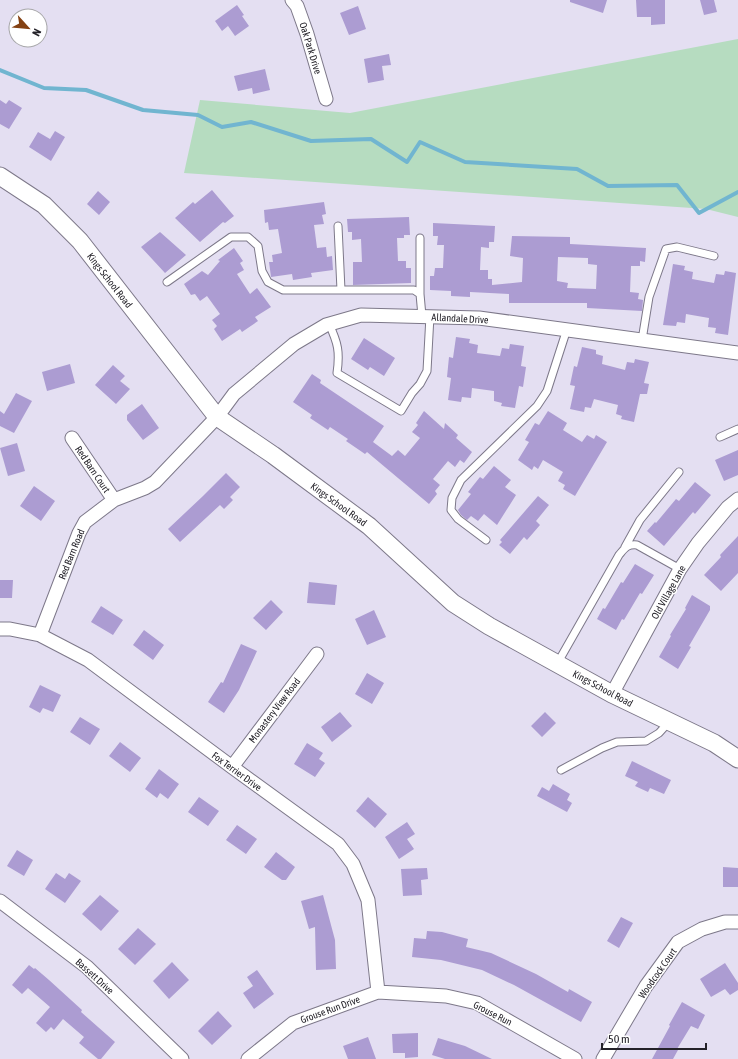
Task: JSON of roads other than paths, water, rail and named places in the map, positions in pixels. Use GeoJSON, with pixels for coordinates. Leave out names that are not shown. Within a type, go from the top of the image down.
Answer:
{"type":"FeatureCollection","features":[{"type":"Feature","properties":{"kind":"street","name":"Oak Park Drive"},"geometry":{"type":"LineString","coordinates":[[292,0],[297,6],[307,34],[326,99]]}},
{"type":"Feature","properties":{"kind":"street","name":"Kings School Road"},"geometry":{"type":"LineString","coordinates":[[0,176],[44,205],[80,241],[217,417],[273,455],[369,526],[453,604],[488,626],[612,694],[714,743],[738,759]]}},
{"type":"Feature","properties":{"kind":"street","name":"Allandale Drive"},"geometry":{"type":"LineString","coordinates":[[217,417],[234,394],[294,344],[326,325],[361,315],[479,318],[738,353]]}},
{"type":"Feature","properties":{"kind":"street","name":"Red Barn Road"},"geometry":{"type":"LineString","coordinates":[[40,635],[79,533],[85,522],[114,500],[145,488],[155,482],[217,417]]}},
{"type":"Feature","properties":{"kind":"street","name":"Red Barn Court"},"geometry":{"type":"LineString","coordinates":[[72,438],[114,500]]}},
{"type":"Feature","properties":{"kind":"street","name":"Old Village Lane"},"geometry":{"type":"LineString","coordinates":[[612,694],[680,569],[698,543],[728,507],[738,499]]}},
{"type":"Feature","properties":{"kind":"street","name":"Fox Terrier Drive"},"geometry":{"type":"LineString","coordinates":[[0,629],[10,629],[40,635],[88,660],[338,844],[353,864],[368,900],[378,992]]}},
{"type":"Feature","properties":{"kind":"street","name":"Monastery View Road"},"geometry":{"type":"LineString","coordinates":[[232,767],[317,654]]}},
{"type":"Feature","properties":{"kind":"street","name":"Bassett Drive"},"geometry":{"type":"LineString","coordinates":[[0,901],[87,967],[182,1059]]}},
{"type":"Feature","properties":{"kind":"street","name":"Woodcock Court"},"geometry":{"type":"LineString","coordinates":[[603,1059],[646,986],[678,942],[702,929],[725,922],[738,922]]}},
{"type":"Feature","properties":{"kind":"street","name":"Grouse Run Drive"},"geometry":{"type":"LineString","coordinates":[[248,1059],[293,1023],[378,992]]}},
{"type":"Feature","properties":{"kind":"street","name":"Grouse Run"},"geometry":{"type":"LineString","coordinates":[[378,992],[446,996],[477,1003],[575,1059]]}},
{"type":"Feature","properties":{"kind":"lane"},"geometry":{"type":"LineString","coordinates":[[338,226],[341,290]]}},
{"type":"Feature","properties":{"kind":"lane"},"geometry":{"type":"LineString","coordinates":[[167,282],[231,237],[248,237],[258,246],[262,271],[268,282],[283,290],[414,290],[420,294]]}},
{"type":"Feature","properties":{"kind":"lane"},"geometry":{"type":"LineString","coordinates":[[329,324],[336,340],[339,353],[337,373],[401,411],[412,393],[420,384],[427,371],[426,316],[420,294],[420,238]]}},
{"type":"Feature","properties":{"kind":"lane"},"geometry":{"type":"LineString","coordinates":[[642,340],[648,297],[666,249],[677,247],[714,256]]}},
{"type":"Feature","properties":{"kind":"lane"},"geometry":{"type":"LineString","coordinates":[[486,540],[458,519],[452,510],[452,498],[461,480],[537,406],[547,391],[567,329]]}},
{"type":"Feature","properties":{"kind":"lane"},"geometry":{"type":"LineString","coordinates":[[720,437],[738,429]]}},
{"type":"Feature","properties":{"kind":"lane"},"geometry":{"type":"LineString","coordinates":[[557,664],[640,520],[679,472]]}},
{"type":"Feature","properties":{"kind":"lane"},"geometry":{"type":"LineString","coordinates":[[625,548],[631,544],[638,545],[680,569]]}},
{"type":"Feature","properties":{"kind":"lane"},"geometry":{"type":"LineString","coordinates":[[561,770],[602,748],[617,742],[646,741],[659,733],[670,722]]}},
{"type":"Feature","properties":{"kind":"waterway"},"geometry":{"type":"LineString","coordinates":[[0,70],[44,88],[86,90],[143,110],[198,115],[222,127],[251,122],[311,141],[371,139],[407,162],[420,142],[465,162],[577,169],[608,186],[677,185],[699,213],[738,192]]}}]}
